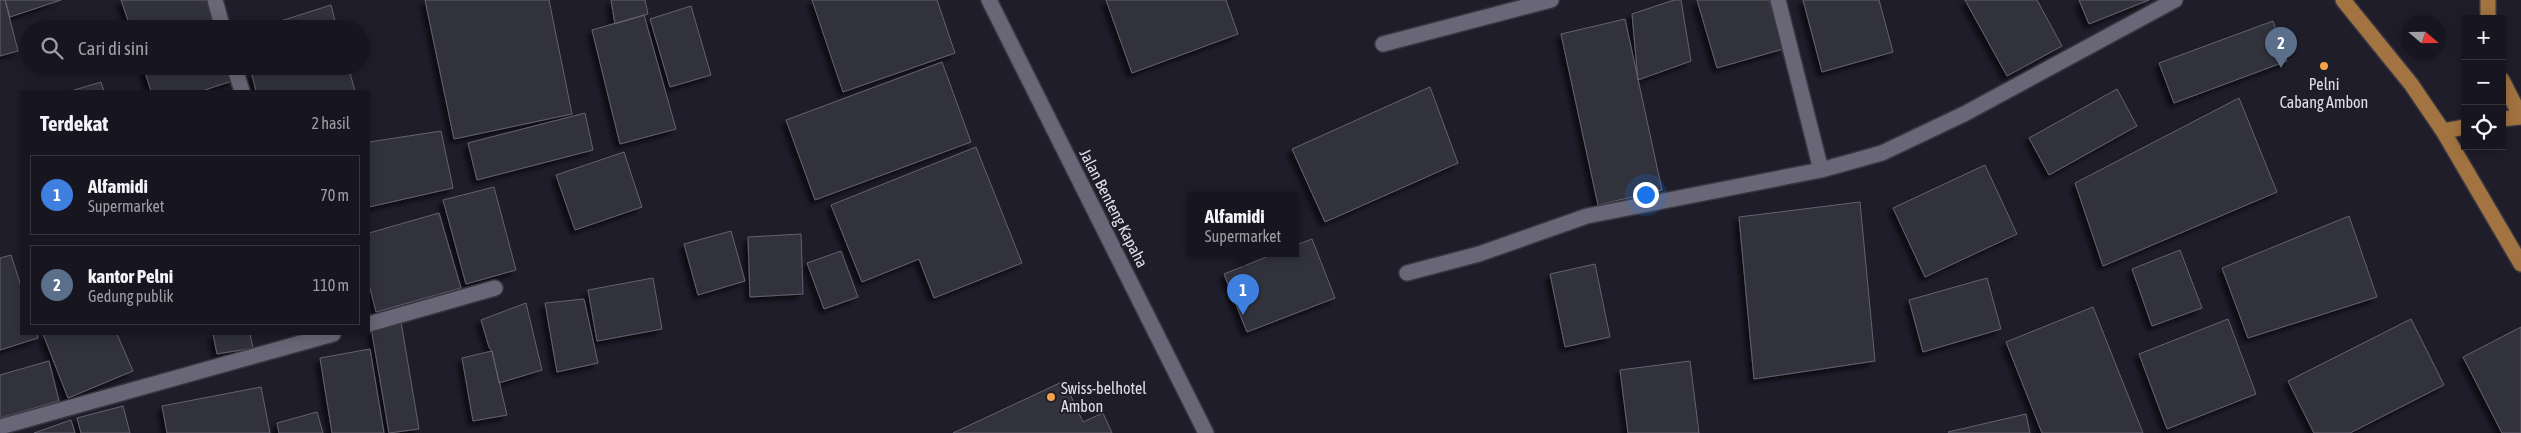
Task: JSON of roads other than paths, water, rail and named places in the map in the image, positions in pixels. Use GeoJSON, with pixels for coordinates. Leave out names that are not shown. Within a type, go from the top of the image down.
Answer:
{"type":"FeatureCollection","features":[{"type":"Feature","properties":{"kind":"main road"},"geometry":{"type":"LineString","coordinates":[[2343,0],[2411,84],[2443,131],[2521,264]]}},
{"type":"Feature","properties":{"kind":"main road"},"geometry":{"type":"LineString","coordinates":[[2488,0],[2488,15]]}},
{"type":"Feature","properties":{"kind":"main road"},"geometry":{"type":"LineString","coordinates":[[2506,88],[2521,117],[2506,119]]}},
{"type":"Feature","properties":{"kind":"main road"},"geometry":{"type":"LineString","coordinates":[[2443,131],[2461,128]]}},
{"type":"Feature","properties":{"kind":"street"},"geometry":{"type":"LineString","coordinates":[[215,0],[221,20]]}},
{"type":"Feature","properties":{"kind":"street","name":"Jalan Benteng Kapaha"},"geometry":{"type":"LineString","coordinates":[[989,0],[1206,433]]}},
{"type":"Feature","properties":{"kind":"street"},"geometry":{"type":"LineString","coordinates":[[1383,44],[1551,0]]}},
{"type":"Feature","properties":{"kind":"street"},"geometry":{"type":"LineString","coordinates":[[1778,0],[1821,170]]}},
{"type":"Feature","properties":{"kind":"street"},"geometry":{"type":"LineString","coordinates":[[1406,273],[1479,254],[1587,216],[1821,170],[1882,153],[1964,114],[2175,0]]}},
{"type":"Feature","properties":{"kind":"street"},"geometry":{"type":"LineString","coordinates":[[237,75],[242,90]]}},
{"type":"Feature","properties":{"kind":"street"},"geometry":{"type":"LineString","coordinates":[[370,324],[496,288]]}},
{"type":"Feature","properties":{"kind":"street"},"geometry":{"type":"LineString","coordinates":[[0,427],[329,335]]}},
{"type":"Feature","properties":{"kind":"place","name":"Pelni Cabang Ambon"},"geometry":{"type":"Point","coordinates":[2324,66]}},
{"type":"Feature","properties":{"kind":"place","name":"kantor Pelni"},"geometry":{"type":"Point","coordinates":[2281,68]}},
{"type":"Feature","properties":{"kind":"place","name":"Alfamidi"},"geometry":{"type":"Point","coordinates":[1243,315]}},
{"type":"Feature","properties":{"kind":"place","name":"Swiss-belhotel Ambon"},"geometry":{"type":"Point","coordinates":[1051,397]}}]}
